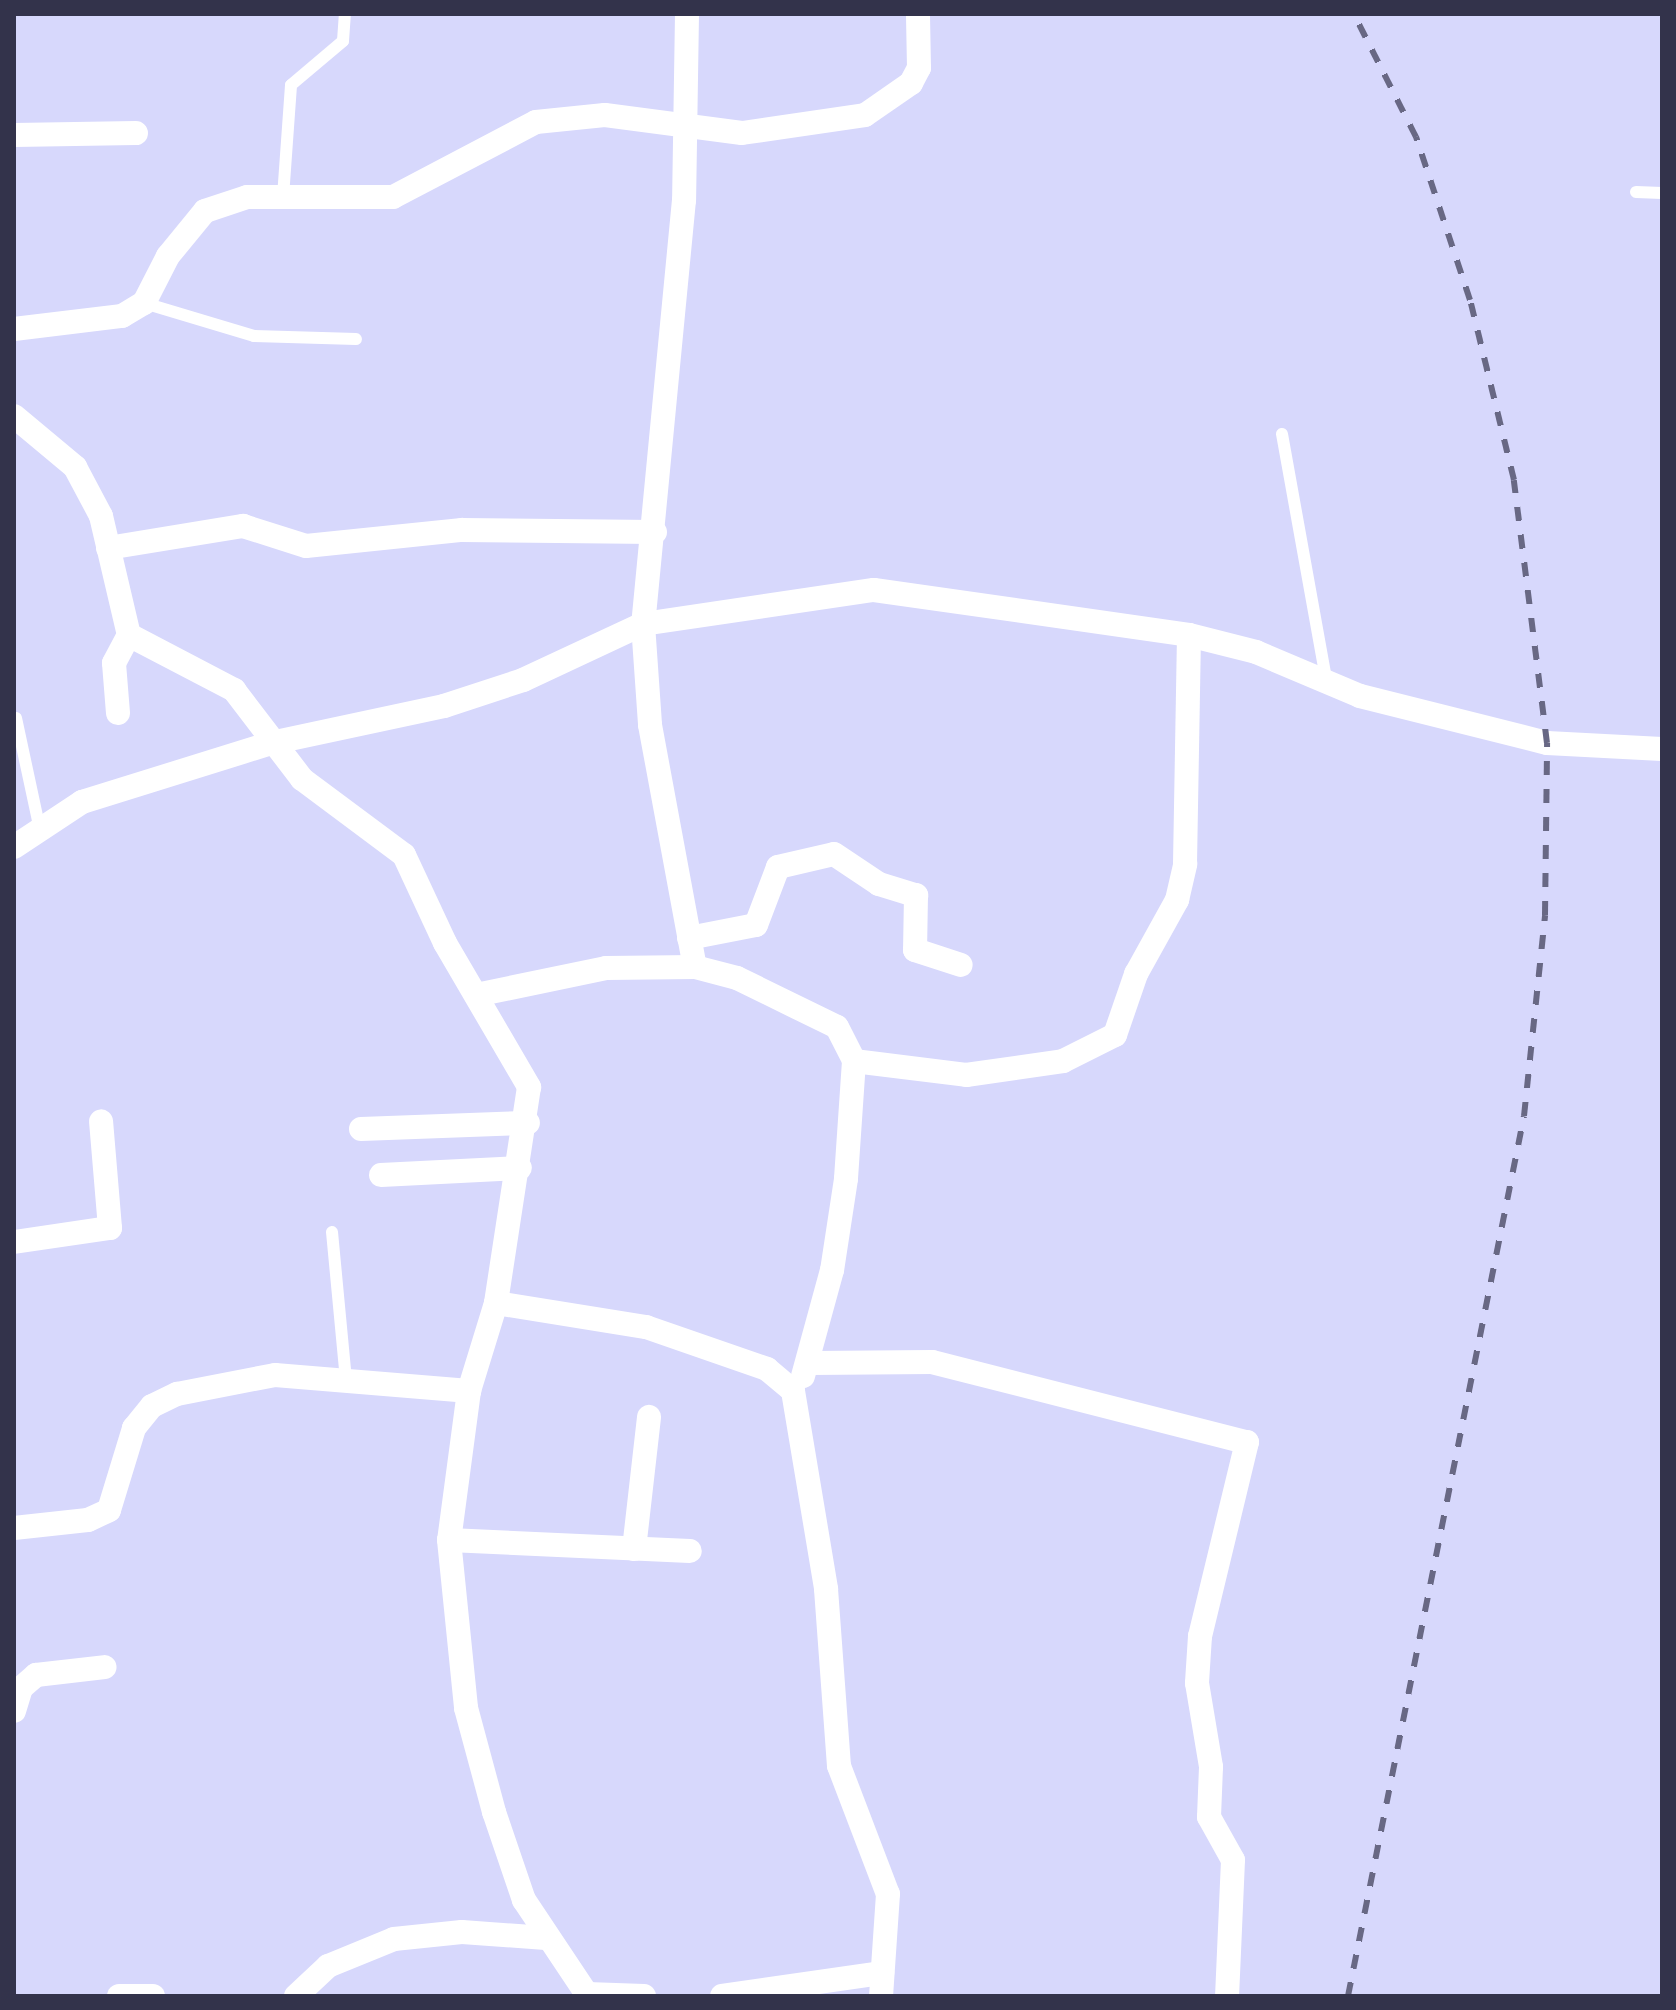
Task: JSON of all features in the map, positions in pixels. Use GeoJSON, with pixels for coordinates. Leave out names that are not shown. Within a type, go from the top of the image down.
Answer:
{"type":"FeatureCollection","features":[{"type":"Feature","properties":{"kind":"street"},"geometry":{"type":"LineString","coordinates":[[687,14],[687,129],[655,532],[643,624],[650,725],[695,967]]}},
{"type":"Feature","properties":{"kind":"street"},"geometry":{"type":"LineString","coordinates":[[14,329],[122,316],[144,303],[168,256],[205,211],[247,197],[393,197],[536,122],[605,115],[687,129],[742,133],[865,115],[911,83],[919,68],[918,14]]}},
{"type":"Feature","properties":{"kind":"street"},"geometry":{"type":"LineString","coordinates":[[14,135],[136,133]]}},
{"type":"Feature","properties":{"kind":"street"},"geometry":{"type":"LineString","coordinates":[[14,416],[75,467],[108,548],[129,635],[114,663],[118,713]]}},
{"type":"Feature","properties":{"kind":"street"},"geometry":{"type":"LineString","coordinates":[[108,548],[243,526],[306,546],[462,530],[655,532]]}},
{"type":"Feature","properties":{"kind":"street"},"geometry":{"type":"LineString","coordinates":[[14,847],[82,802],[271,743],[471,697],[643,624],[874,590],[1189,635],[1256,652],[1327,683],[1547,743],[1662,749]]}},
{"type":"Feature","properties":{"kind":"street"},"geometry":{"type":"LineString","coordinates":[[129,635],[234,690],[271,743],[325,799],[404,855],[476,995],[524,1073],[528,1123],[496,1303],[469,1391],[449,1540],[466,1708],[516,1880],[546,1938],[588,1995],[644,1996]]}},
{"type":"Feature","properties":{"kind":"street"},"geometry":{"type":"LineString","coordinates":[[854,1061],[966,1075],[1074,1058],[1115,1035],[1136,974],[1177,900],[1185,864],[1189,635]]}},
{"type":"Feature","properties":{"kind":"street"},"geometry":{"type":"LineString","coordinates":[[689,938],[756,925],[778,867],[834,854],[879,884],[916,895],[915,950],[961,965]]}},
{"type":"Feature","properties":{"kind":"street"},"geometry":{"type":"LineString","coordinates":[[476,995],[606,968],[695,967],[824,1016],[854,1061],[846,1179],[811,1363],[793,1391]]}},
{"type":"Feature","properties":{"kind":"street"},"geometry":{"type":"LineString","coordinates":[[14,1242],[110,1228],[101,1121]]}},
{"type":"Feature","properties":{"kind":"street"},"geometry":{"type":"LineString","coordinates":[[361,1129],[528,1123]]}},
{"type":"Feature","properties":{"kind":"street"},"geometry":{"type":"LineString","coordinates":[[381,1175],[520,1168]]}},
{"type":"Feature","properties":{"kind":"street"},"geometry":{"type":"LineString","coordinates":[[496,1303],[646,1327],[767,1369],[793,1391],[826,1589],[839,1766],[888,1894],[882,1984],[722,1996]]}},
{"type":"Feature","properties":{"kind":"street"},"geometry":{"type":"LineString","coordinates":[[811,1363],[932,1362],[1247,1442],[1200,1636],[1217,1829],[1233,1860],[1227,1996]]}},
{"type":"Feature","properties":{"kind":"street"},"geometry":{"type":"LineString","coordinates":[[14,1528],[88,1520],[109,1510],[134,1428],[152,1406],[177,1394],[275,1375],[469,1391]]}},
{"type":"Feature","properties":{"kind":"street"},"geometry":{"type":"LineString","coordinates":[[634,1549],[649,1417]]}},
{"type":"Feature","properties":{"kind":"street"},"geometry":{"type":"LineString","coordinates":[[449,1540],[690,1551]]}},
{"type":"Feature","properties":{"kind":"street"},"geometry":{"type":"LineString","coordinates":[[14,1711],[21,1688],[36,1675],[105,1667]]}},
{"type":"Feature","properties":{"kind":"street"},"geometry":{"type":"LineString","coordinates":[[296,1996],[328,1966],[394,1939],[462,1932],[546,1938]]}},
{"type":"Feature","properties":{"kind":"street"},"geometry":{"type":"LineString","coordinates":[[119,1996],[153,1996]]}},
{"type":"Feature","properties":{"kind":"lane"},"geometry":{"type":"LineString","coordinates":[[283,197],[291,85],[343,41],[345,14]]}},
{"type":"Feature","properties":{"kind":"lane"},"geometry":{"type":"LineString","coordinates":[[1636,192],[1662,193]]}},
{"type":"Feature","properties":{"kind":"lane"},"geometry":{"type":"LineString","coordinates":[[144,303],[254,336],[356,339]]}},
{"type":"Feature","properties":{"kind":"lane"},"geometry":{"type":"LineString","coordinates":[[1282,434],[1327,683]]}},
{"type":"Feature","properties":{"kind":"lane"},"geometry":{"type":"LineString","coordinates":[[16,718],[40,830]]}},
{"type":"Feature","properties":{"kind":"lane"},"geometry":{"type":"LineString","coordinates":[[332,1232],[346,1379]]}},
{"type":"Feature","properties":{"kind":"railway"},"geometry":{"type":"LineString","coordinates":[[1348,1996],[1524,1116],[1545,915],[1547,743],[1514,480],[1470,300],[1416,137],[1354,14]]}}]}
